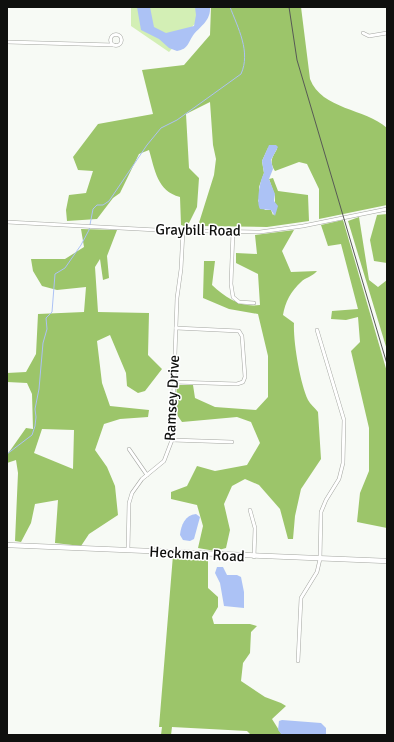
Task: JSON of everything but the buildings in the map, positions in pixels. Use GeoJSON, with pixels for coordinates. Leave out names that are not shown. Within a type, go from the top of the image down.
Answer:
{"type":"FeatureCollection","features":[{"type":"Feature","properties":{"kind":"street"},"geometry":{"type":"LineString","coordinates":[[363,33],[369,36],[387,33]]}},
{"type":"Feature","properties":{"kind":"street"},"geometry":{"type":"LineString","coordinates":[[7,42],[114,45]]}},
{"type":"Feature","properties":{"kind":"street","name":"Graybill Road"},"geometry":{"type":"LineString","coordinates":[[7,222],[183,231],[260,232],[387,209]]}},
{"type":"Feature","properties":{"kind":"street","name":"Ramsey Drive"},"geometry":{"type":"LineString","coordinates":[[128,551],[130,499],[135,487],[164,461],[172,440],[177,285],[181,270],[183,231]]}},
{"type":"Feature","properties":{"kind":"street"},"geometry":{"type":"LineString","coordinates":[[233,231],[231,284],[233,297],[239,302],[254,303]]}},
{"type":"Feature","properties":{"kind":"street"},"geometry":{"type":"LineString","coordinates":[[174,382],[237,384],[243,382],[245,377],[242,335],[239,331],[176,328]]}},
{"type":"Feature","properties":{"kind":"street"},"geometry":{"type":"LineString","coordinates":[[298,661],[301,598],[315,577],[320,559],[322,512],[326,500],[342,473],[345,426],[317,330]]}},
{"type":"Feature","properties":{"kind":"street"},"geometry":{"type":"LineString","coordinates":[[172,440],[232,442]]}},
{"type":"Feature","properties":{"kind":"street"},"geometry":{"type":"LineString","coordinates":[[129,449],[147,475]]}},
{"type":"Feature","properties":{"kind":"street"},"geometry":{"type":"LineString","coordinates":[[250,510],[255,528],[254,556]]}},
{"type":"Feature","properties":{"kind":"street","name":"Heckman Road"},"geometry":{"type":"LineString","coordinates":[[7,545],[387,561]]}},
{"type":"Feature","properties":{"kind":"green space"},"geometry":{"type":"Polygon","coordinates":[[[131,7],[202,7],[203,15],[169,52],[131,26],[131,7]]]}},
{"type":"Feature","properties":{"kind":"green space"},"geometry":{"type":"Polygon","coordinates":[[[211,7],[301,7],[310,79],[316,89],[324,97],[334,103],[378,121],[387,128],[387,205],[319,219],[319,189],[307,164],[299,162],[275,171],[272,165],[272,160],[277,149],[268,148],[262,161],[264,173],[259,187],[260,196],[258,201],[265,210],[271,210],[273,215],[275,213],[275,196],[269,179],[273,178],[278,191],[308,195],[309,221],[267,227],[198,226],[214,175],[216,159],[213,145],[210,102],[186,114],[189,168],[199,178],[197,207],[187,227],[181,225],[180,197],[166,190],[158,179],[149,150],[139,154],[120,193],[113,198],[97,219],[67,221],[66,210],[69,195],[86,193],[93,171],[78,170],[73,157],[98,124],[153,114],[142,70],[184,65],[210,35],[211,7]]]}},
{"type":"Feature","properties":{"kind":"green space"},"geometry":{"type":"Polygon","coordinates":[[[387,214],[387,263],[374,261],[370,240],[377,215],[387,214]]]}},
{"type":"Feature","properties":{"kind":"green space"},"geometry":{"type":"Polygon","coordinates":[[[359,217],[369,280],[378,287],[387,280],[387,350],[348,221],[359,217]]]}},
{"type":"Feature","properties":{"kind":"green space"},"geometry":{"type":"Polygon","coordinates":[[[343,220],[387,372],[387,528],[357,522],[360,493],[369,471],[369,428],[351,351],[360,342],[358,317],[346,320],[331,319],[332,311],[358,309],[341,244],[328,246],[321,225],[343,220]]]}},
{"type":"Feature","properties":{"kind":"green space"},"geometry":{"type":"Polygon","coordinates":[[[81,229],[117,230],[107,256],[109,278],[103,280],[100,259],[95,267],[98,312],[149,313],[148,355],[162,369],[145,391],[138,393],[127,386],[126,373],[110,335],[97,341],[102,383],[110,406],[149,410],[148,417],[120,419],[104,424],[95,450],[107,467],[115,486],[118,515],[89,534],[81,546],[55,543],[58,500],[35,504],[31,523],[21,542],[15,541],[18,473],[16,460],[7,463],[7,455],[26,428],[33,429],[32,394],[27,383],[7,382],[7,373],[26,372],[36,354],[38,314],[84,312],[86,287],[57,290],[42,286],[33,271],[31,259],[65,259],[84,247],[81,229]],[[42,429],[34,453],[73,469],[74,430],[42,429]]]}},
{"type":"Feature","properties":{"kind":"green space"},"geometry":{"type":"Polygon","coordinates":[[[294,230],[282,251],[291,272],[317,271],[313,275],[303,280],[294,289],[287,301],[283,315],[294,323],[296,351],[302,383],[308,400],[318,412],[321,459],[301,489],[295,516],[293,539],[288,539],[280,509],[259,485],[245,479],[232,486],[224,504],[230,530],[226,548],[215,551],[198,548],[203,526],[197,505],[171,499],[171,492],[187,486],[197,466],[215,471],[247,465],[260,443],[251,422],[237,417],[182,422],[175,412],[177,385],[193,385],[195,398],[215,407],[256,410],[268,397],[268,356],[258,314],[229,309],[203,298],[204,261],[215,261],[212,285],[228,298],[246,305],[260,305],[258,274],[236,263],[236,253],[257,254],[255,235],[294,230]]]}},
{"type":"Feature","properties":{"kind":"green space"},"geometry":{"type":"Polygon","coordinates":[[[173,555],[208,557],[208,588],[218,597],[218,607],[212,617],[214,624],[250,624],[257,626],[251,632],[250,653],[243,663],[241,681],[265,697],[286,706],[272,719],[282,735],[251,735],[247,731],[172,727],[171,735],[161,735],[162,727],[159,727],[173,555]]]}},
{"type":"Feature","properties":{"kind":"water"},"geometry":{"type":"Polygon","coordinates":[[[137,7],[150,7],[154,27],[166,33],[194,26],[196,15],[195,7],[210,7],[210,12],[207,19],[194,34],[188,45],[184,49],[177,51],[169,48],[159,39],[141,30],[137,7]]]}},
{"type":"Feature","properties":{"kind":"water"},"geometry":{"type":"Polygon","coordinates":[[[269,145],[276,145],[278,147],[271,160],[273,169],[269,179],[275,194],[274,201],[278,206],[275,216],[271,210],[260,209],[258,201],[264,173],[262,161],[269,145]]]}},
{"type":"Feature","properties":{"kind":"water"},"geometry":{"type":"Polygon","coordinates":[[[196,514],[200,517],[194,539],[190,541],[183,540],[180,535],[184,521],[189,516],[196,514]]]}},
{"type":"Feature","properties":{"kind":"water"},"geometry":{"type":"Polygon","coordinates":[[[217,567],[223,567],[227,575],[237,575],[241,577],[244,592],[244,608],[224,606],[220,583],[215,573],[217,567]]]}},
{"type":"Feature","properties":{"kind":"water"},"geometry":{"type":"Polygon","coordinates":[[[279,721],[321,723],[326,728],[326,735],[282,735],[278,730],[279,721]]]}},
{"type":"Feature","properties":{"kind":"waterway"},"geometry":{"type":"LineString","coordinates":[[7,454],[32,435],[35,426],[35,409],[39,389],[43,343],[47,329],[46,318],[52,312],[55,274],[65,268],[81,245],[89,230],[93,209],[97,205],[103,205],[109,201],[147,145],[161,128],[177,120],[241,74],[244,66],[244,49],[240,32],[230,7]]}},
{"type":"Feature","properties":{"kind":"railway"},"geometry":{"type":"LineString","coordinates":[[289,7],[297,60],[387,364]]}}]}
